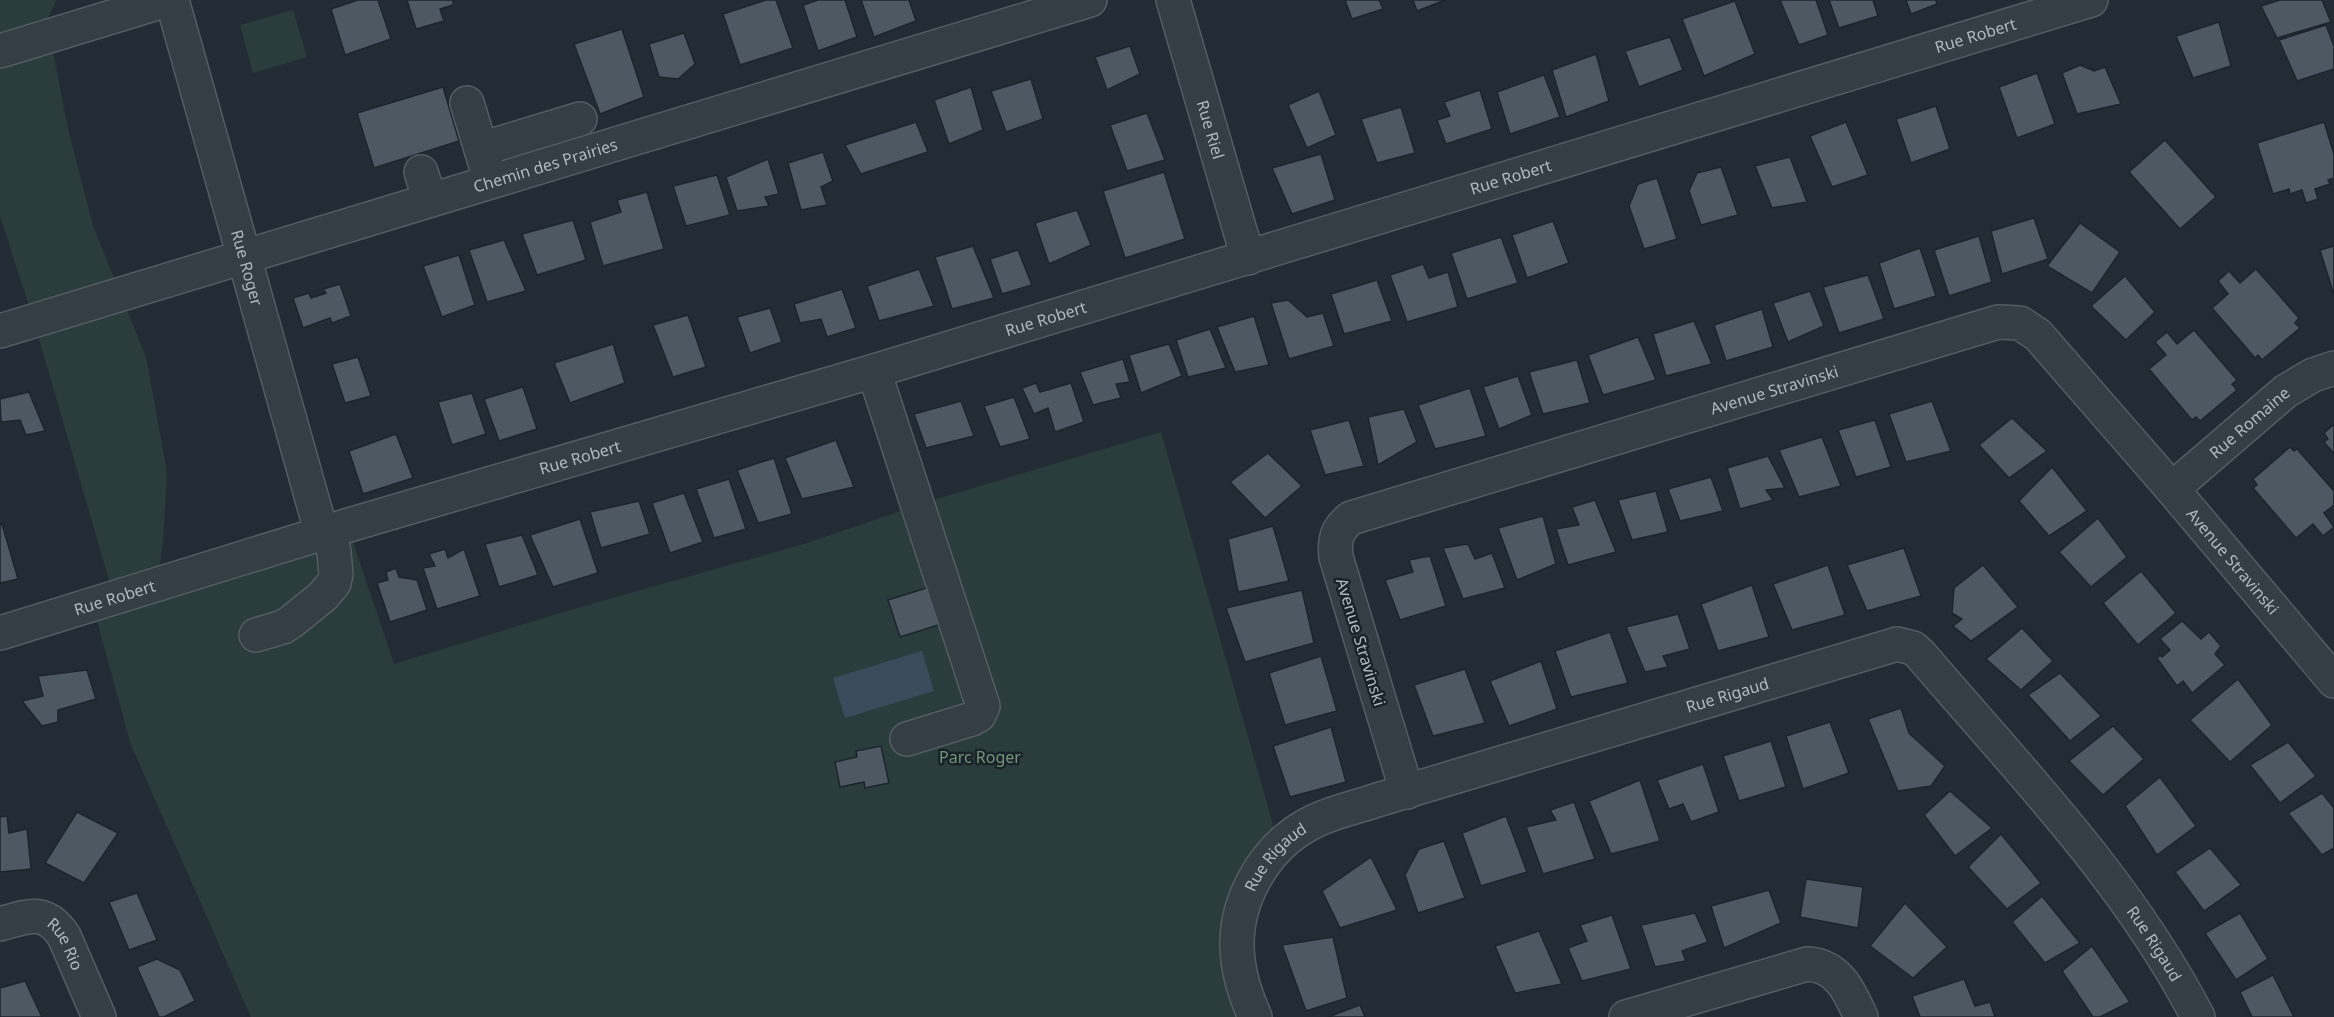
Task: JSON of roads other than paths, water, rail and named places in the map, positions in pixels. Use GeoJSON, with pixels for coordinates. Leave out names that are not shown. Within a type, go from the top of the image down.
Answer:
{"type":"FeatureCollection","features":[{"type":"Feature","properties":{"kind":"street"},"geometry":{"type":"LineString","coordinates":[[0,51],[167,0]]}},
{"type":"Feature","properties":{"kind":"street","name":"Rue Roger"},"geometry":{"type":"LineString","coordinates":[[172,0],[322,534],[332,545],[334,552],[336,574],[334,583],[323,596],[283,627],[256,634]]}},
{"type":"Feature","properties":{"kind":"street","name":"Chemin des Prairies"},"geometry":{"type":"LineString","coordinates":[[0,331],[245,257],[426,186],[491,182],[1090,0]]}},
{"type":"Feature","properties":{"kind":"street","name":"Rue Riel"},"geometry":{"type":"LineString","coordinates":[[1173,0],[1248,258]]}},
{"type":"Feature","properties":{"kind":"street","name":"Rue Robert"},"geometry":{"type":"LineString","coordinates":[[0,633],[322,534],[1248,258],[2091,0]]}},
{"type":"Feature","properties":{"kind":"street"},"geometry":{"type":"LineString","coordinates":[[467,103],[491,182]]}},
{"type":"Feature","properties":{"kind":"street"},"geometry":{"type":"LineString","coordinates":[[481,149],[580,119]]}},
{"type":"Feature","properties":{"kind":"street","name":"Avenue Stravinski"},"geometry":{"type":"LineString","coordinates":[[1407,792],[1336,557],[1334,544],[1341,525],[1362,513],[2006,321],[2026,326],[2038,335],[2334,681]]}},
{"type":"Feature","properties":{"kind":"street","name":"Rue Romaine"},"geometry":{"type":"LineString","coordinates":[[2172,489],[2286,391],[2313,375],[2334,368]]}},
{"type":"Feature","properties":{"kind":"street"},"geometry":{"type":"LineString","coordinates":[[874,371],[983,706],[979,715],[972,719],[906,739]]}},
{"type":"Feature","properties":{"kind":"street","name":"Rue Rigaud"},"geometry":{"type":"LineString","coordinates":[[1255,1017],[1241,978],[1237,944],[1243,905],[1258,872],[1282,843],[1313,822],[1886,646],[1905,645],[1920,654],[2101,866],[2162,952],[2198,1017]]}},
{"type":"Feature","properties":{"kind":"street","name":"Rue Rio"},"geometry":{"type":"LineString","coordinates":[[0,924],[30,916],[42,916],[57,926],[64,936],[99,1017]]}},
{"type":"Feature","properties":{"kind":"street"},"geometry":{"type":"LineString","coordinates":[[1626,1017],[1807,964],[1816,964],[1835,975],[1850,992],[1861,1017]]}},
{"type":"Feature","properties":{"kind":"water"},"geometry":{"type":"Polygon","coordinates":[[[922,651],[934,691],[845,718],[833,678],[922,651]]]}},
{"type":"Feature","properties":{"kind":"park label","name":"Parc Roger"},"geometry":{"type":"Point","coordinates":[980,757]}}]}
